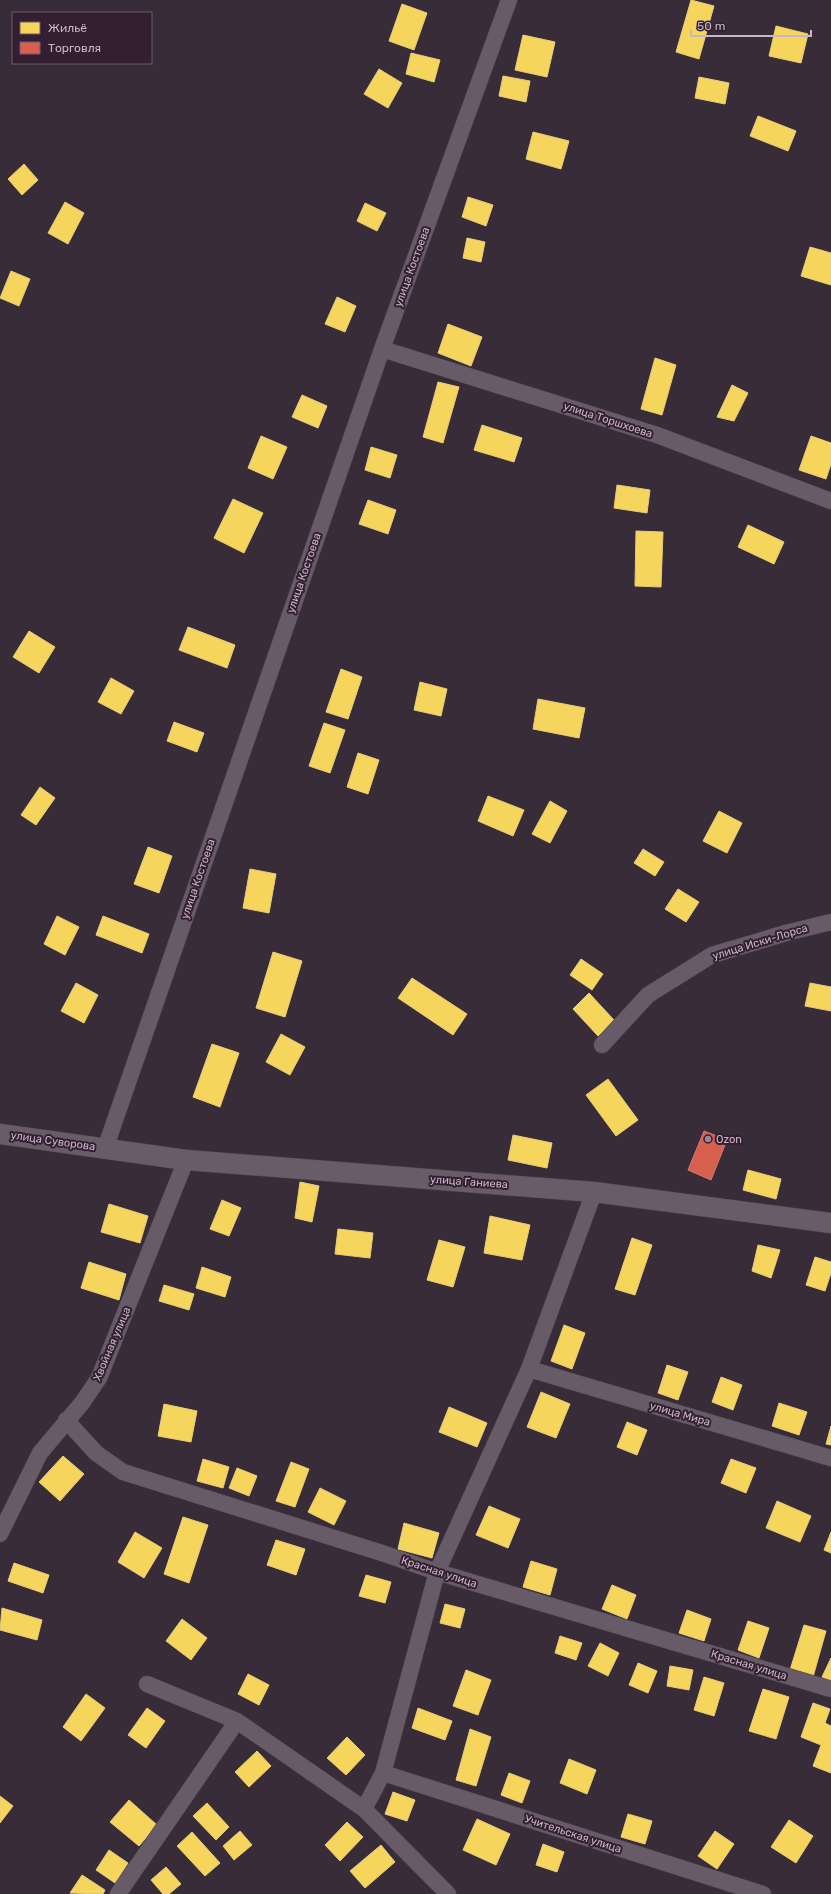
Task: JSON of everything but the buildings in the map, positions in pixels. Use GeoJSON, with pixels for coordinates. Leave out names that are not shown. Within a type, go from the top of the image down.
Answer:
{"type":"FeatureCollection","features":[{"type":"Feature","properties":{"kind":"main road","name":"улица Суворова"},"geometry":{"type":"LineString","coordinates":[[0,1134],[105,1148]]}},
{"type":"Feature","properties":{"kind":"main road","name":"улица Ганиева"},"geometry":{"type":"LineString","coordinates":[[105,1148],[186,1160],[594,1192],[831,1222]]}},
{"type":"Feature","properties":{"kind":"street","name":"улица Костоева"},"geometry":{"type":"LineString","coordinates":[[105,1148],[382,349],[509,0]]}},
{"type":"Feature","properties":{"kind":"street","name":"улица Торшхоева"},"geometry":{"type":"LineString","coordinates":[[382,349],[657,435],[831,501]]}},
{"type":"Feature","properties":{"kind":"street","name":"улица Иски-Лорса"},"geometry":{"type":"LineString","coordinates":[[602,1046],[648,995],[712,955],[786,933],[831,922]]}},
{"type":"Feature","properties":{"kind":"street","name":"Хвойная улица"},"geometry":{"type":"LineString","coordinates":[[0,1534],[40,1453],[66,1420],[82,1403],[99,1378],[186,1160]]}},
{"type":"Feature","properties":{"kind":"street"},"geometry":{"type":"LineString","coordinates":[[364,1809],[383,1773],[437,1572],[529,1370],[594,1192]]}},
{"type":"Feature","properties":{"kind":"street","name":"улица Мира"},"geometry":{"type":"LineString","coordinates":[[529,1370],[831,1458]]}},
{"type":"Feature","properties":{"kind":"street","name":"Красная улица"},"geometry":{"type":"LineString","coordinates":[[66,1420],[96,1453],[123,1472],[382,1553],[437,1572],[831,1689]]}},
{"type":"Feature","properties":{"kind":"street"},"geometry":{"type":"LineString","coordinates":[[147,1684],[237,1721],[364,1809],[448,1894]]}},
{"type":"Feature","properties":{"kind":"street"},"geometry":{"type":"LineString","coordinates":[[118,1894],[237,1721]]}},
{"type":"Feature","properties":{"kind":"street","name":"Учительская улица"},"geometry":{"type":"LineString","coordinates":[[383,1773],[763,1894]]}},
{"type":"Feature","properties":{"kind":"place","name":"Ozon"},"geometry":{"type":"Point","coordinates":[708,1139]}}]}
